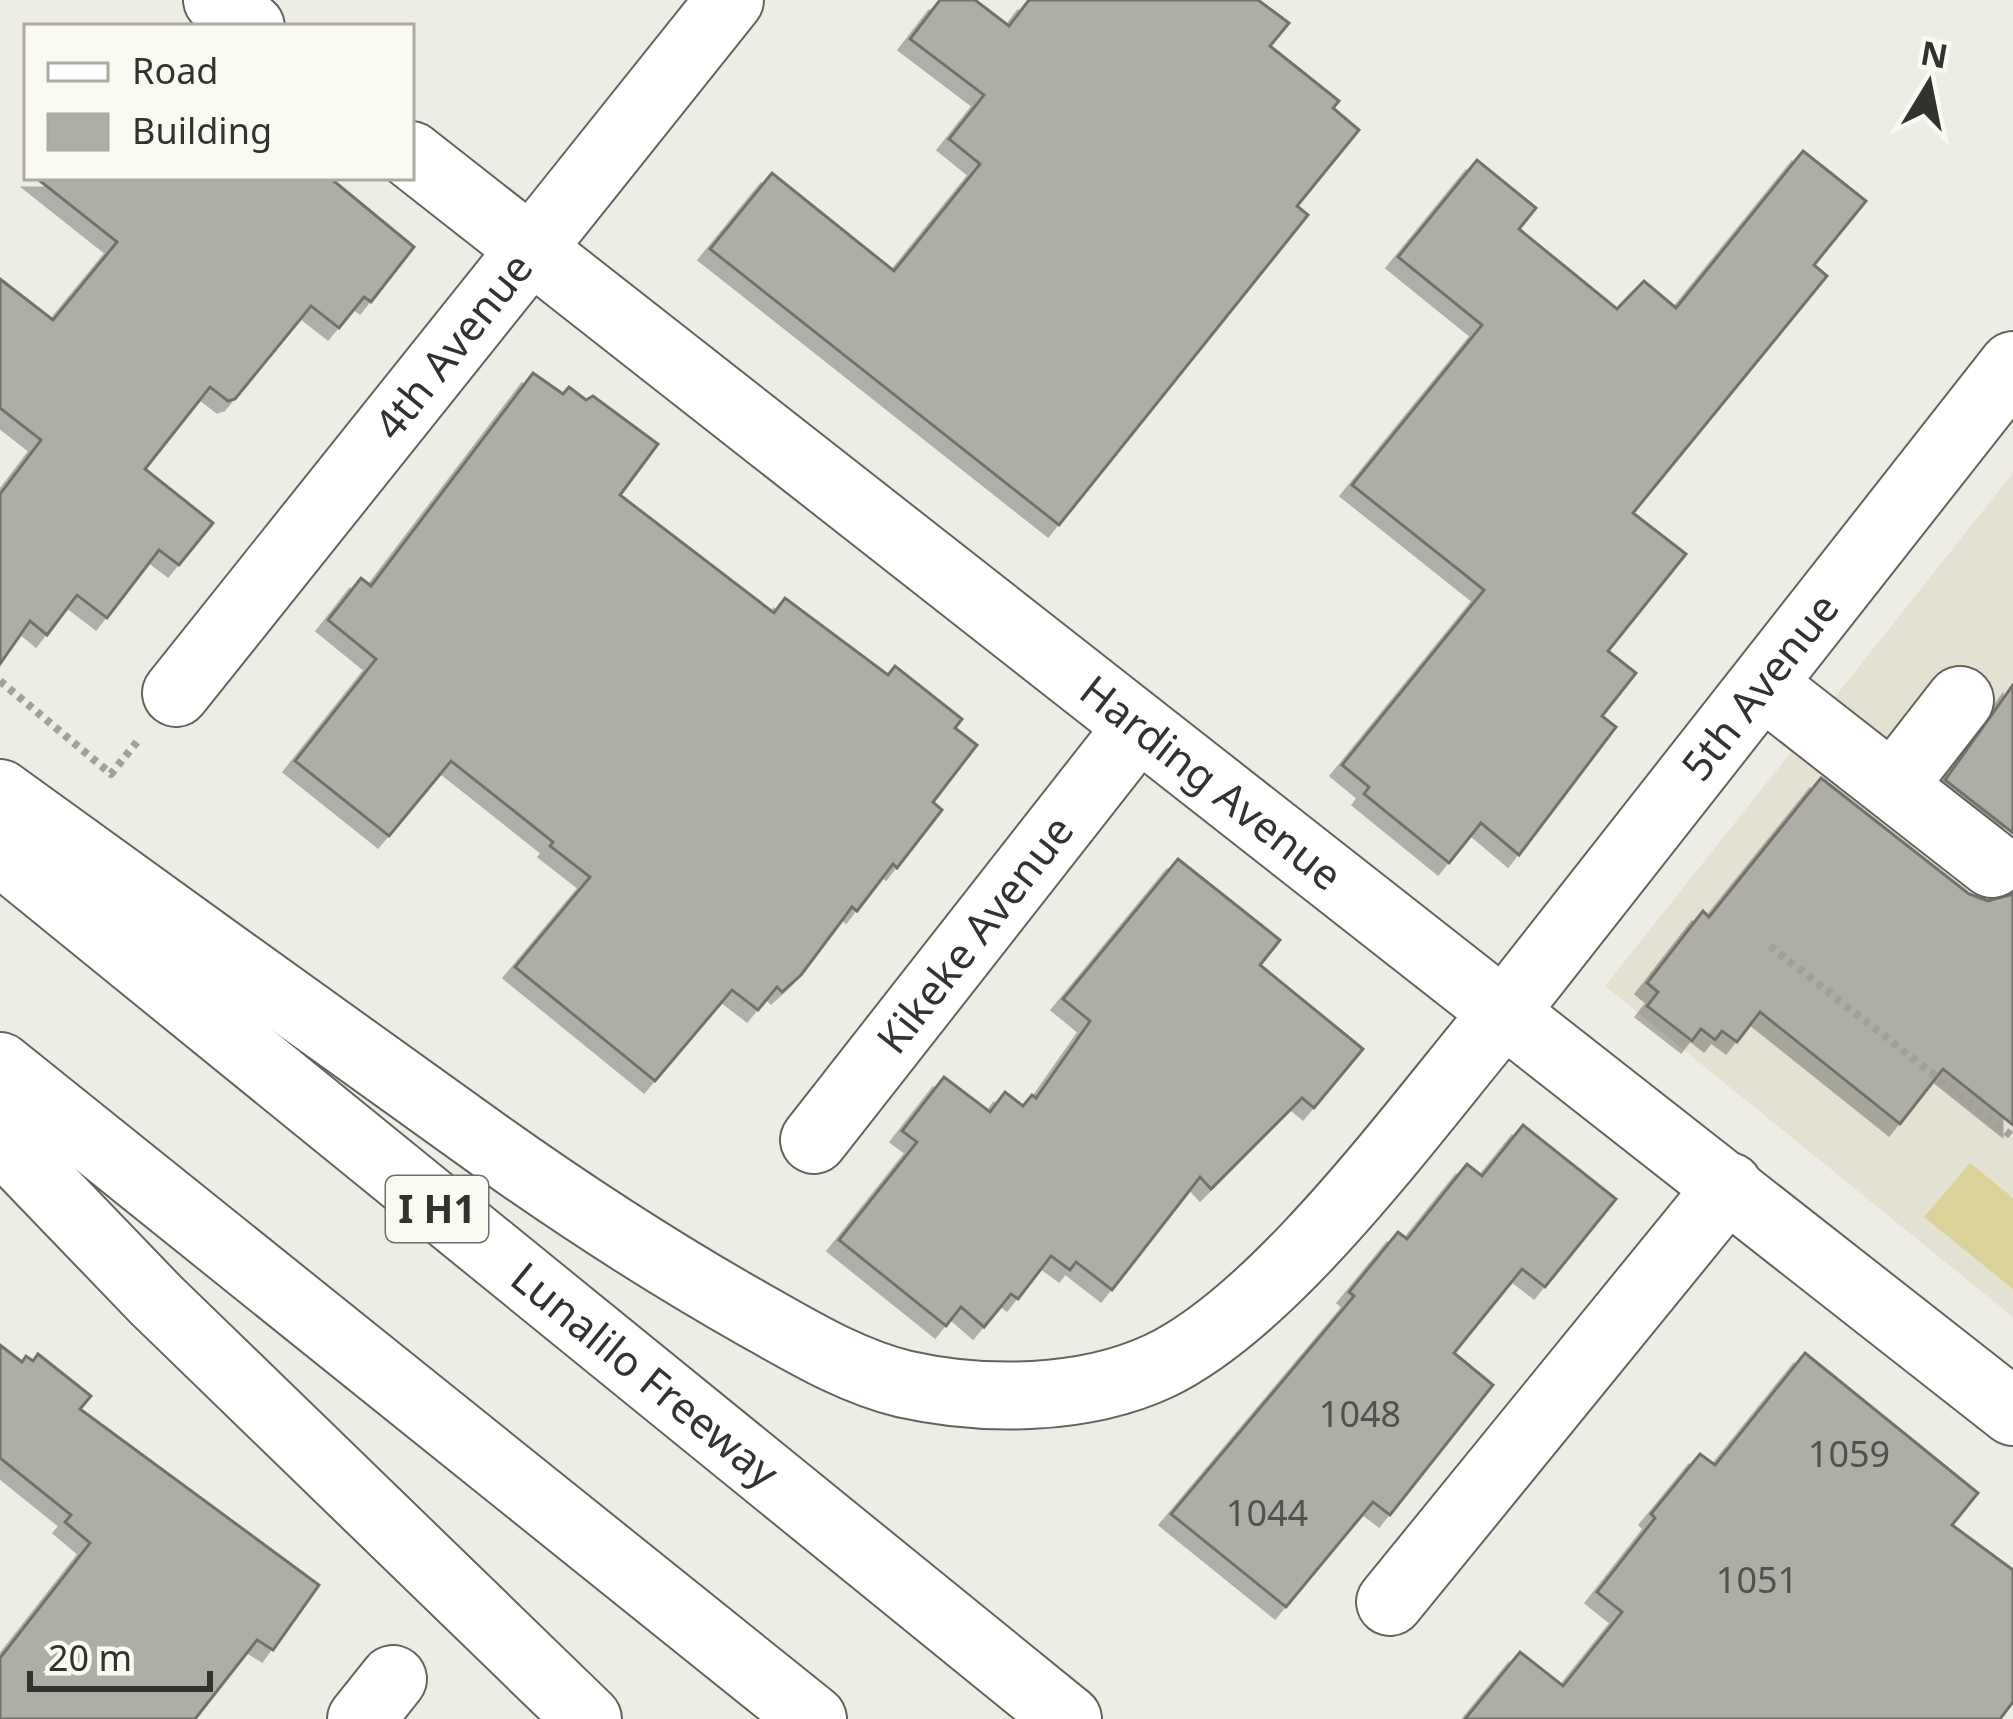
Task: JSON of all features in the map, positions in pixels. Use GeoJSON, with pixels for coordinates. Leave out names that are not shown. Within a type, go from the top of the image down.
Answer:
{"type":"FeatureCollection","features":[{"type":"Feature","properties":{"kind":"main road"},"geometry":{"type":"LineString","coordinates":[[217,0],[247,24]]}},
{"type":"Feature","properties":{"kind":"main road","name":"4th Avenue"},"geometry":{"type":"LineString","coordinates":[[176,693],[730,0]]}},
{"type":"Feature","properties":{"kind":"main road","name":"Harding Avenue"},"geometry":{"type":"LineString","coordinates":[[414,157],[2013,1412]]}},
{"type":"Feature","properties":{"kind":"main road","name":"5th Avenue"},"geometry":{"type":"LineString","coordinates":[[0,793],[629,1245],[810,1347],[904,1384],[948,1390],[994,1394],[1118,1381],[1180,1355],[1240,1312],[1316,1234],[1506,1010],[2013,365]]}},
{"type":"Feature","properties":{"kind":"main road"},"geometry":{"type":"LineString","coordinates":[[1762,685],[1992,864]]}},
{"type":"Feature","properties":{"kind":"main road"},"geometry":{"type":"LineString","coordinates":[[1893,786],[1960,700]]}},
{"type":"Feature","properties":{"kind":"main road","name":"Kikeke Avenue"},"geometry":{"type":"LineString","coordinates":[[814,1140],[1137,728]]}},
{"type":"Feature","properties":{"kind":"main road","name":"Lunalilo Freeway"},"geometry":{"type":"LineString","coordinates":[[0,851],[1068,1719]]}},
{"type":"Feature","properties":{"kind":"main road"},"geometry":{"type":"LineString","coordinates":[[0,1066],[814,1719]]}},
{"type":"Feature","properties":{"kind":"main road"},"geometry":{"type":"LineString","coordinates":[[0,1138],[156,1300],[588,1719]]}},
{"type":"Feature","properties":{"kind":"main road"},"geometry":{"type":"LineString","coordinates":[[1390,1602],[1729,1186]]}},
{"type":"Feature","properties":{"kind":"path"},"geometry":{"type":"LineString","coordinates":[[0,681],[111,774],[176,693]]}},
{"type":"Feature","properties":{"kind":"path"},"geometry":{"type":"LineString","coordinates":[[1770,946],[2013,1137]]}},
{"type":"Feature","properties":{"kind":"shaded area"},"geometry":{"type":"Polygon","coordinates":[[[2013,473],[2013,1317],[1605,986],[2013,473]]]}},
{"type":"Feature","properties":{"kind":"shaded area"},"geometry":{"type":"Polygon","coordinates":[[[1970,1163],[2013,1198],[2013,1289],[1924,1217],[1970,1163]]]}},
{"type":"Feature","properties":{"kind":"building"},"geometry":{"type":"Polygon","coordinates":[[[940,0],[975,0],[1009,26],[1029,0],[1258,0],[1289,23],[1270,46],[1339,101],[1333,108],[1359,130],[1297,206],[1308,215],[1059,525],[710,249],[772,173],[894,271],[980,164],[949,139],[984,95],[910,39],[940,0]]]}},
{"type":"Feature","properties":{"kind":"building"},"geometry":{"type":"Polygon","coordinates":[[[1803,151],[1866,201],[1814,265],[1827,276],[1633,513],[1686,554],[1608,651],[1636,673],[1602,716],[1616,727],[1519,855],[1481,823],[1449,863],[1364,794],[1369,787],[1342,765],[1484,590],[1352,485],[1482,325],[1398,257],[1477,160],[1536,208],[1519,229],[1617,309],[1644,281],[1676,308],[1803,151]]]}},
{"type":"Feature","properties":{"kind":"building"},"geometry":{"type":"Polygon","coordinates":[[[39,180],[333,180],[414,247],[371,302],[364,297],[339,328],[311,306],[235,399],[228,401],[210,387],[145,469],[213,523],[179,565],[159,550],[107,618],[77,595],[47,635],[30,621],[0,664],[0,494],[41,440],[0,408],[0,279],[53,320],[117,242],[39,180]]]}},
{"type":"Feature","properties":{"kind":"building"},"geometry":{"type":"Polygon","coordinates":[[[533,373],[563,394],[569,387],[586,400],[593,396],[658,444],[620,495],[774,613],[785,598],[888,675],[895,666],[962,719],[955,728],[977,745],[933,802],[942,810],[897,868],[893,864],[857,911],[852,907],[801,975],[782,992],[777,987],[758,1010],[732,990],[655,1081],[515,967],[590,877],[550,846],[553,842],[451,761],[389,836],[295,761],[376,659],[328,620],[361,578],[371,586],[533,373]]]}},
{"type":"Feature","properties":{"kind":"building"},"geometry":{"type":"Polygon","coordinates":[[[2013,685],[2013,833],[1945,780],[2013,685]]]}},
{"type":"Feature","properties":{"kind":"building"},"geometry":{"type":"Polygon","coordinates":[[[1821,778],[1969,894],[1988,901],[2013,894],[2013,1125],[1943,1069],[1900,1124],[1760,1012],[1737,1042],[1722,1031],[1715,1040],[1701,1029],[1692,1041],[1647,1006],[1658,992],[1647,983],[1703,911],[1709,917],[1821,778]]]}},
{"type":"Feature","properties":{"kind":"building"},"geometry":{"type":"Polygon","coordinates":[[[1178,859],[1280,940],[1260,965],[1363,1049],[1314,1108],[1302,1098],[1211,1189],[1200,1177],[1112,1290],[1076,1262],[1070,1270],[1051,1256],[1018,1299],[1011,1294],[984,1327],[961,1307],[946,1326],[839,1240],[917,1142],[902,1131],[944,1077],[990,1112],[1005,1092],[1023,1106],[1032,1095],[1036,1098],[1090,1021],[1063,999],[1178,859]]]}},
{"type":"Feature","properties":{"kind":"building"},"geometry":{"type":"Polygon","coordinates":[[[1523,1125],[1616,1199],[1545,1287],[1522,1269],[1454,1353],[1493,1385],[1390,1515],[1373,1502],[1286,1607],[1171,1514],[1354,1296],[1349,1292],[1398,1232],[1407,1239],[1467,1164],[1482,1176],[1523,1125]]]}},
{"type":"Feature","properties":{"kind":"building"},"geometry":{"type":"Polygon","coordinates":[[[0,1345],[22,1362],[26,1356],[33,1361],[38,1354],[91,1396],[80,1409],[319,1585],[273,1650],[257,1640],[195,1719],[0,1719],[0,1658],[90,1543],[65,1522],[71,1515],[0,1458],[0,1345]]]}},
{"type":"Feature","properties":{"kind":"building"},"geometry":{"type":"Polygon","coordinates":[[[1805,1353],[1978,1493],[1952,1525],[2013,1570],[2013,1702],[2000,1719],[1465,1719],[1520,1652],[1563,1686],[1622,1612],[1597,1592],[1655,1518],[1651,1514],[1700,1454],[1715,1465],[1805,1353]]]}}]}
